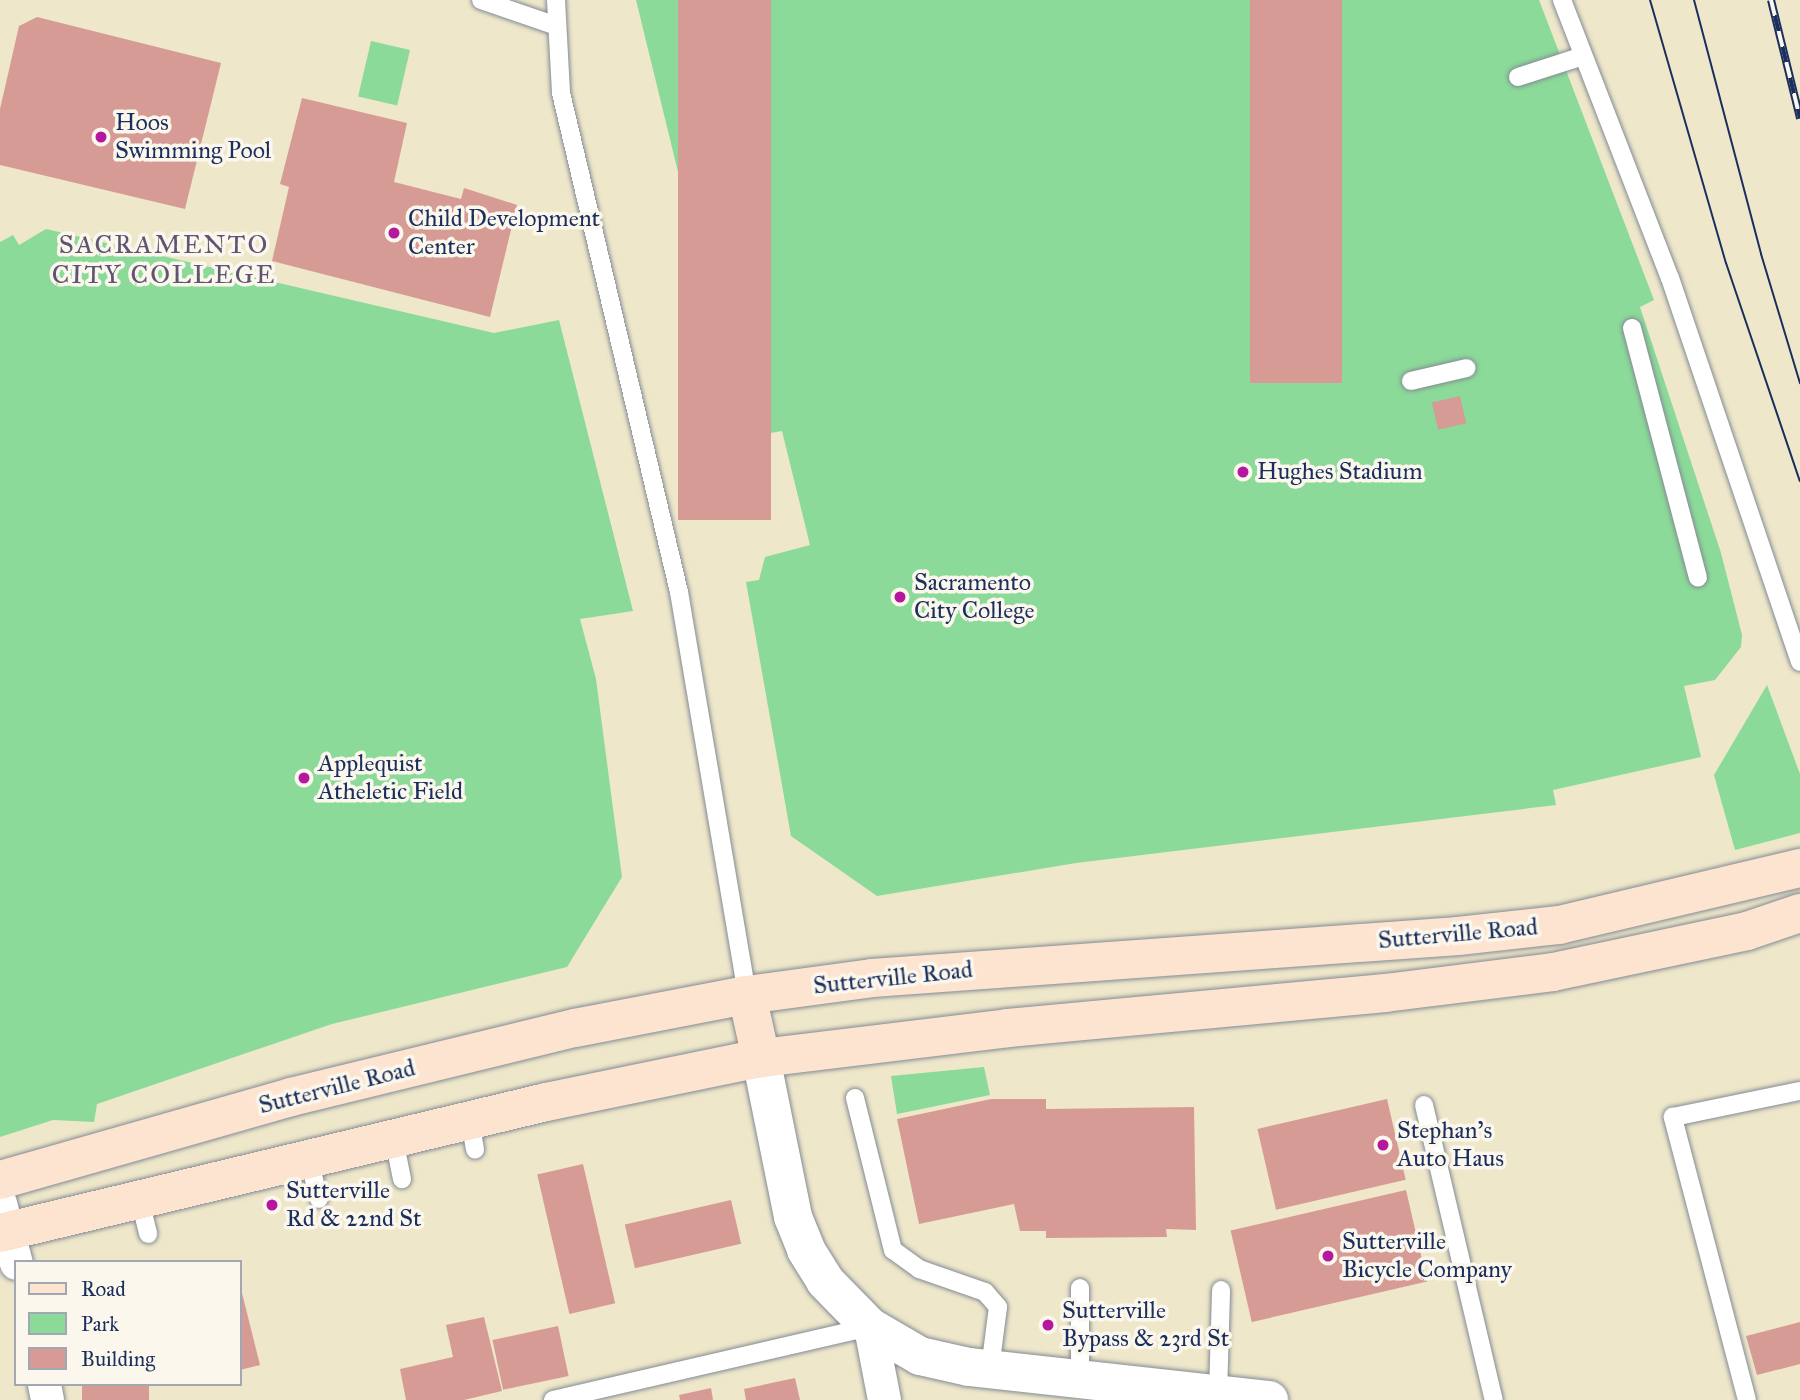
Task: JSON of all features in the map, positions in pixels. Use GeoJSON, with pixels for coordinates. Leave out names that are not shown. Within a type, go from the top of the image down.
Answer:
{"type":"FeatureCollection","features":[{"type":"Feature","properties":{"kind":"main road","name":"Sutterville Road"},"geometry":{"type":"LineString","coordinates":[[0,1180],[291,1097],[575,1028],[747,995],[872,978],[1458,936],[1559,925],[1760,881],[1800,867]]}},
{"type":"Feature","properties":{"kind":"main road","name":"Sutterville Road"},"geometry":{"type":"LineString","coordinates":[[6,1233],[144,1218],[309,1160],[394,1139],[472,1135],[761,1058],[1008,1028],[1385,993],[1540,974],[1747,931],[1800,913]]}},
{"type":"Feature","properties":{"kind":"main road"},"geometry":{"type":"LineString","coordinates":[[747,995],[761,1058]]}},
{"type":"Feature","properties":{"kind":"street"},"geometry":{"type":"LineString","coordinates":[[761,1058],[793,1217],[806,1250],[825,1282],[870,1327],[920,1356],[990,1369],[1269,1400]]}},
{"type":"Feature","properties":{"kind":"street"},"geometry":{"type":"LineString","coordinates":[[870,1327],[884,1400]]}},
{"type":"Feature","properties":{"kind":"lane"},"geometry":{"type":"LineString","coordinates":[[481,0],[554,25]]}},
{"type":"Feature","properties":{"kind":"lane"},"geometry":{"type":"LineString","coordinates":[[556,0],[554,25],[561,93],[679,592],[747,995]]}},
{"type":"Feature","properties":{"kind":"lane"},"geometry":{"type":"LineString","coordinates":[[1562,0],[1670,278],[1800,662]]}},
{"type":"Feature","properties":{"kind":"lane"},"geometry":{"type":"LineString","coordinates":[[1518,77],[1583,56]]}},
{"type":"Feature","properties":{"kind":"lane"},"geometry":{"type":"LineString","coordinates":[[1632,328],[1698,577]]}},
{"type":"Feature","properties":{"kind":"lane"},"geometry":{"type":"LineString","coordinates":[[1411,382],[1467,368]]}},
{"type":"Feature","properties":{"kind":"lane"},"geometry":{"type":"LineString","coordinates":[[1747,1400],[1673,1117],[1800,1091]]}},
{"type":"Feature","properties":{"kind":"lane"},"geometry":{"type":"LineString","coordinates":[[855,1098],[893,1250],[919,1269],[985,1292],[998,1307],[990,1369]]}},
{"type":"Feature","properties":{"kind":"lane"},"geometry":{"type":"LineString","coordinates":[[1424,1105],[1494,1400]]}},
{"type":"Feature","properties":{"kind":"lane"},"geometry":{"type":"LineString","coordinates":[[394,1139],[402,1180]]}},
{"type":"Feature","properties":{"kind":"lane"},"geometry":{"type":"LineString","coordinates":[[309,1160],[319,1199]]}},
{"type":"Feature","properties":{"kind":"lane"},"geometry":{"type":"LineString","coordinates":[[1080,1288],[1080,1379]]}},
{"type":"Feature","properties":{"kind":"lane"},"geometry":{"type":"LineString","coordinates":[[1218,1394],[1221,1290]]}},
{"type":"Feature","properties":{"kind":"lane"},"geometry":{"type":"LineString","coordinates":[[554,1400],[870,1327]]}},
{"type":"Feature","properties":{"kind":"green space","name":"Hughes Stadium"},"geometry":{"type":"Polygon","coordinates":[[[636,0],[1539,0],[1654,300],[1640,307],[1721,553],[1742,635],[1741,647],[1715,680],[1684,686],[1701,757],[1553,790],[1556,805],[1076,863],[877,896],[791,836],[746,582],[759,580],[765,557],[810,545],[782,431],[743,438],[636,0]]]}},
{"type":"Feature","properties":{"kind":"green space"},"geometry":{"type":"Polygon","coordinates":[[[371,41],[410,50],[397,106],[358,97],[371,41]]]}},
{"type":"Feature","properties":{"kind":"green space","name":"Applequist Atheletic Field"},"geometry":{"type":"Polygon","coordinates":[[[46,229],[494,333],[559,320],[633,611],[580,619],[596,679],[622,877],[567,967],[332,1024],[97,1104],[94,1122],[53,1120],[0,1137],[0,242],[13,235],[19,245],[46,229]]]}},
{"type":"Feature","properties":{"kind":"green space"},"geometry":{"type":"Polygon","coordinates":[[[1767,685],[1800,774],[1800,833],[1735,850],[1714,775],[1767,685]]]}},
{"type":"Feature","properties":{"kind":"green space"},"geometry":{"type":"Polygon","coordinates":[[[984,1067],[990,1095],[897,1114],[891,1076],[984,1067]]]}},
{"type":"Feature","properties":{"kind":"building"},"geometry":{"type":"Polygon","coordinates":[[[678,0],[771,0],[771,520],[678,520],[678,0]]]}},
{"type":"Feature","properties":{"kind":"building"},"geometry":{"type":"Polygon","coordinates":[[[1250,0],[1342,0],[1342,383],[1250,383],[1250,0]]]}},
{"type":"Feature","properties":{"kind":"building","name":"Hoos Swimming Pool"},"geometry":{"type":"Polygon","coordinates":[[[37,17],[221,63],[185,209],[0,165],[0,109],[19,26],[37,17]]]}},
{"type":"Feature","properties":{"kind":"building","name":"Child Development Center"},"geometry":{"type":"Polygon","coordinates":[[[302,98],[407,123],[394,182],[461,199],[464,188],[517,205],[490,317],[272,261],[289,187],[280,184],[302,98]]]}},
{"type":"Feature","properties":{"kind":"building"},"geometry":{"type":"Polygon","coordinates":[[[1460,396],[1466,423],[1438,430],[1432,403],[1460,396]]]}},
{"type":"Feature","properties":{"kind":"building"},"geometry":{"type":"Polygon","coordinates":[[[991,1099],[1046,1099],[1046,1109],[1194,1107],[1196,1230],[1166,1229],[1167,1237],[1046,1238],[1046,1231],[1020,1231],[1014,1204],[919,1224],[897,1119],[991,1099]]]}},
{"type":"Feature","properties":{"kind":"building"},"geometry":{"type":"Polygon","coordinates":[[[1387,1099],[1406,1180],[1276,1210],[1257,1129],[1387,1099]]]}},
{"type":"Feature","properties":{"kind":"building"},"geometry":{"type":"Polygon","coordinates":[[[583,1164],[615,1303],[569,1314],[537,1175],[583,1164]]]}},
{"type":"Feature","properties":{"kind":"building","name":"Sutterville Bicycle Company"},"geometry":{"type":"Polygon","coordinates":[[[1406,1190],[1427,1282],[1252,1322],[1231,1230],[1406,1190]]]}},
{"type":"Feature","properties":{"kind":"building"},"geometry":{"type":"Polygon","coordinates":[[[731,1200],[741,1244],[635,1268],[625,1225],[731,1200]]]}},
{"type":"Feature","properties":{"kind":"building"},"geometry":{"type":"Polygon","coordinates":[[[242,1293],[260,1365],[242,1370],[242,1293]]]}},
{"type":"Feature","properties":{"kind":"building"},"geometry":{"type":"Polygon","coordinates":[[[484,1317],[502,1391],[464,1400],[406,1400],[400,1369],[453,1357],[446,1325],[484,1317]]]}},
{"type":"Feature","properties":{"kind":"building"},"geometry":{"type":"Polygon","coordinates":[[[1800,1322],[1800,1364],[1757,1375],[1746,1336],[1800,1322]]]}},
{"type":"Feature","properties":{"kind":"building"},"geometry":{"type":"Polygon","coordinates":[[[558,1326],[569,1376],[503,1390],[492,1340],[558,1326]]]}},
{"type":"Feature","properties":{"kind":"building"},"geometry":{"type":"Polygon","coordinates":[[[795,1378],[800,1400],[746,1400],[744,1389],[795,1378]]]}},
{"type":"Feature","properties":{"kind":"building"},"geometry":{"type":"Polygon","coordinates":[[[82,1386],[149,1386],[149,1400],[82,1400],[82,1386]]]}},
{"type":"Feature","properties":{"kind":"building"},"geometry":{"type":"Polygon","coordinates":[[[711,1388],[713,1400],[680,1400],[679,1395],[711,1388]]]}},
{"type":"Feature","properties":{"kind":"tram line"},"geometry":{"type":"LineString","coordinates":[[1650,0],[1726,263],[1800,481]]}},
{"type":"Feature","properties":{"kind":"tram line"},"geometry":{"type":"LineString","coordinates":[[1694,0],[1761,254],[1800,383]]}},
{"type":"Feature","properties":{"kind":"railway"},"geometry":{"type":"LineString","coordinates":[[1771,0],[1800,118]]}},
{"type":"Feature","properties":{"kind":"place","name":"Hoos Swimming Pool"},"geometry":{"type":"Point","coordinates":[101,137]}},
{"type":"Feature","properties":{"kind":"place","name":"Child Development Center"},"geometry":{"type":"Point","coordinates":[394,233]}},
{"type":"Feature","properties":{"kind":"place","name":"Hughes Stadium"},"geometry":{"type":"Point","coordinates":[1243,472]}},
{"type":"Feature","properties":{"kind":"place","name":"Sacramento City College"},"geometry":{"type":"Point","coordinates":[900,597]}},
{"type":"Feature","properties":{"kind":"place","name":"Applequist Atheletic Field"},"geometry":{"type":"Point","coordinates":[304,778]}},
{"type":"Feature","properties":{"kind":"place","name":"Stephan's Auto Haus"},"geometry":{"type":"Point","coordinates":[1383,1145]}},
{"type":"Feature","properties":{"kind":"place","name":"Sutterville Rd & 22nd St"},"geometry":{"type":"Point","coordinates":[272,1205]}},
{"type":"Feature","properties":{"kind":"place","name":"Sutterville Bicycle Company"},"geometry":{"type":"Point","coordinates":[1328,1256]}},
{"type":"Feature","properties":{"kind":"place","name":"Sutterville Bypass & 23rd St"},"geometry":{"type":"Point","coordinates":[1048,1325]}},
{"type":"Feature","properties":{"kind":"district","name":"SACRAMENTO CITY COLLEGE"},"geometry":{"type":"Point","coordinates":[164,260]}}]}
